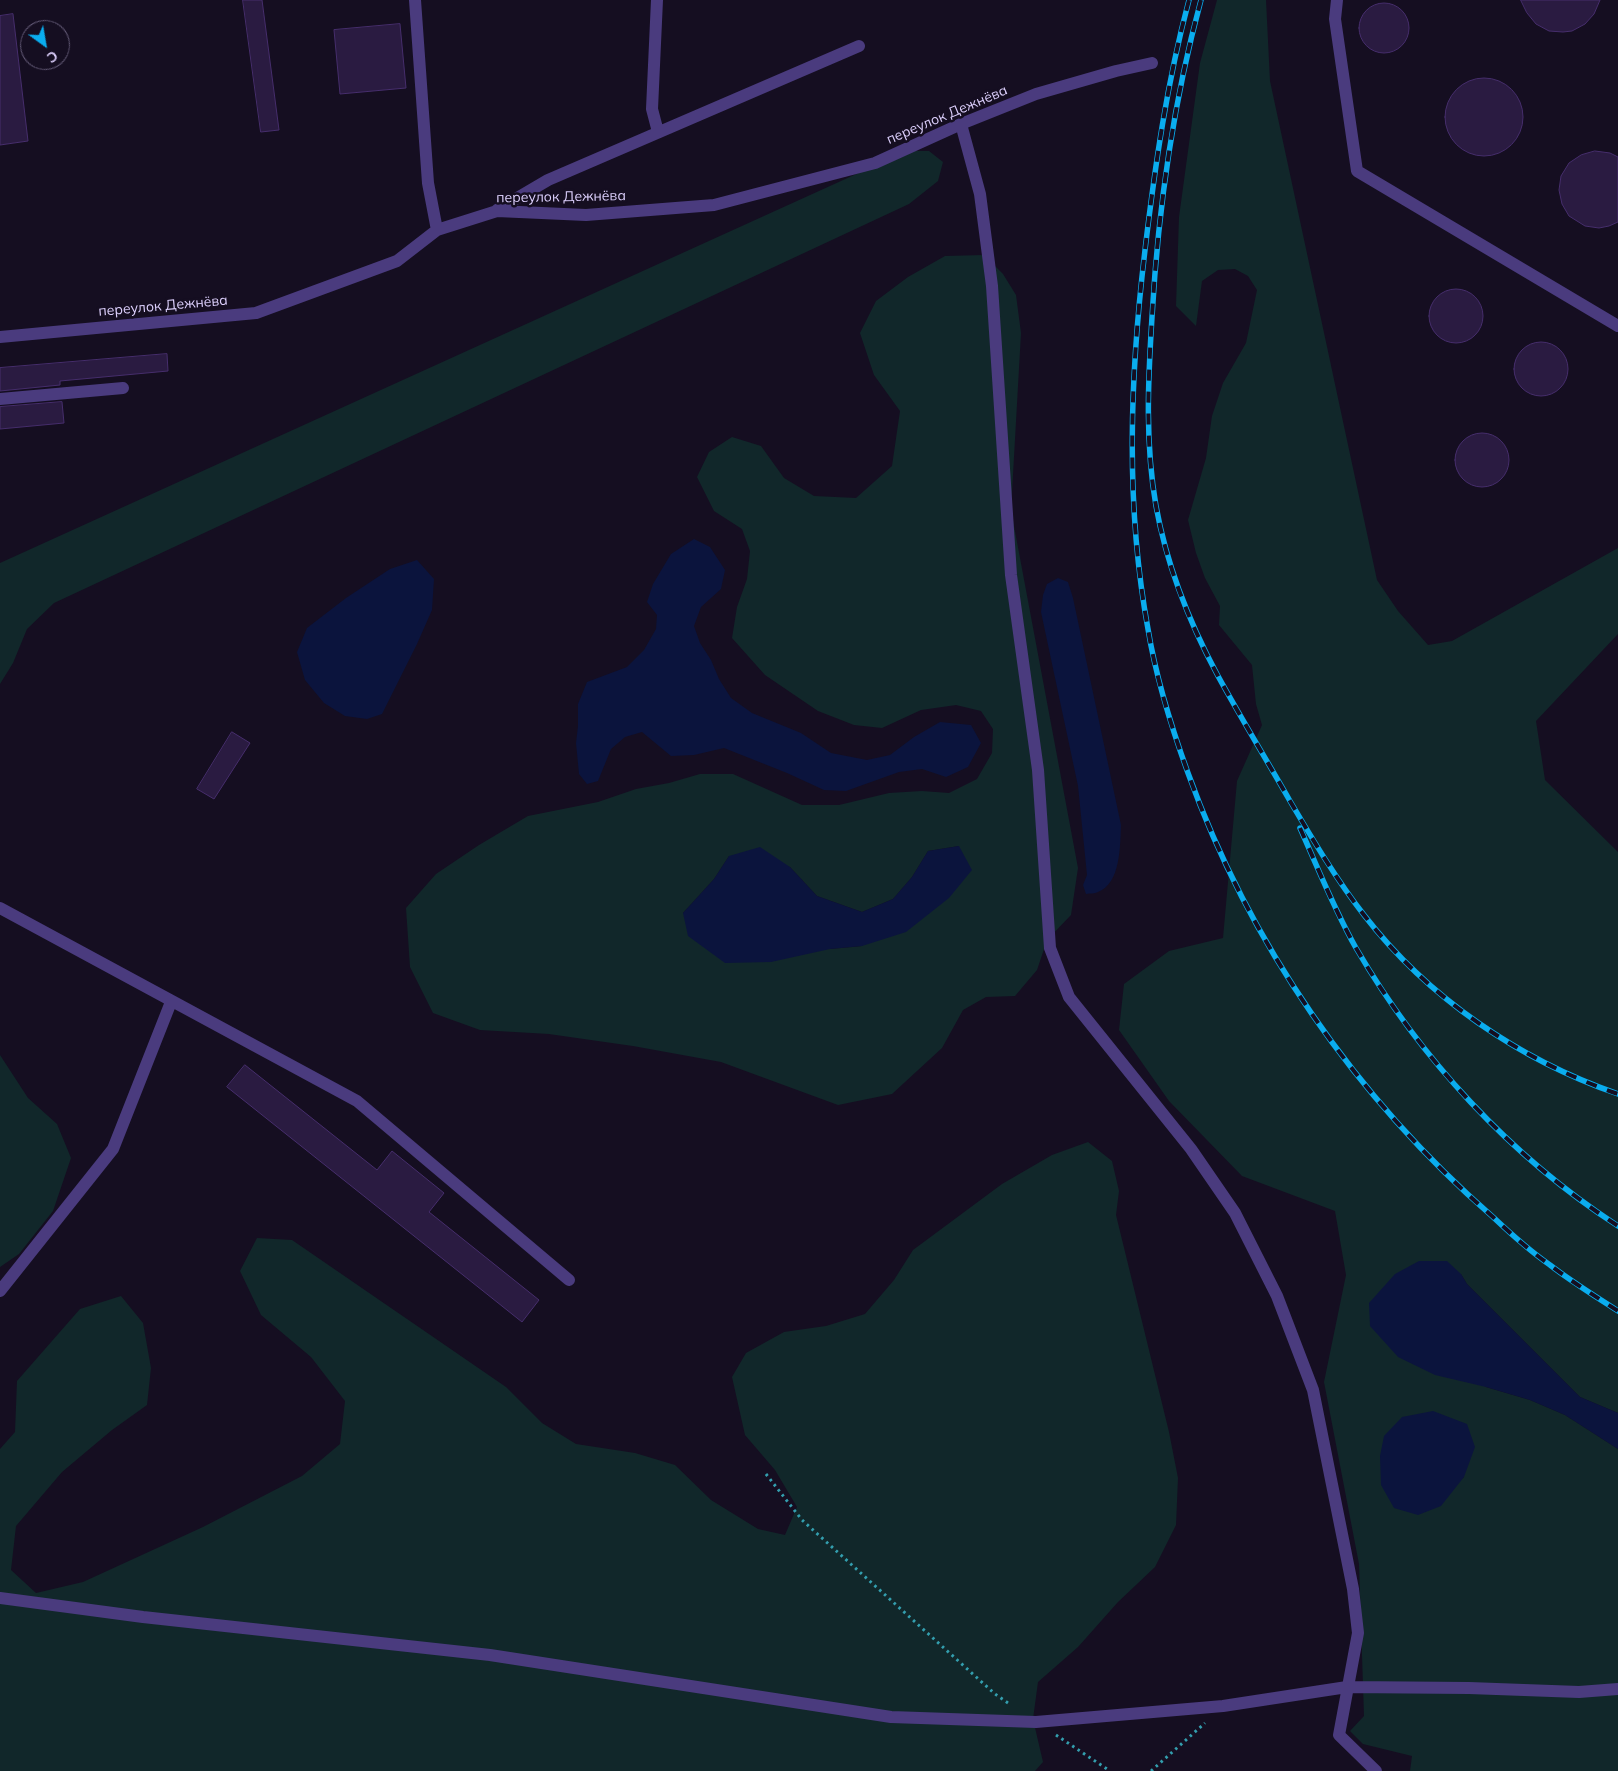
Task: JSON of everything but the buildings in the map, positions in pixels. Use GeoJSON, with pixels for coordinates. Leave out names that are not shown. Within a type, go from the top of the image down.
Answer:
{"type":"FeatureCollection","features":[{"type":"Feature","properties":{"kind":"street"},"geometry":{"type":"LineString","coordinates":[[415,0],[428,183],[437,230]]}},
{"type":"Feature","properties":{"kind":"street"},"geometry":{"type":"LineString","coordinates":[[657,0],[652,109],[658,132]]}},
{"type":"Feature","properties":{"kind":"street"},"geometry":{"type":"LineString","coordinates":[[1337,0],[1335,19],[1357,172],[1618,326]]}},
{"type":"Feature","properties":{"kind":"street"},"geometry":{"type":"LineString","coordinates":[[497,211],[548,180],[859,46]]}},
{"type":"Feature","properties":{"kind":"street","name":"переулок Дежнёва"},"geometry":{"type":"LineString","coordinates":[[0,337],[256,312],[397,261],[437,230],[497,211],[586,215],[714,205],[875,163],[961,124],[1036,94],[1116,70],[1152,63]]}},
{"type":"Feature","properties":{"kind":"street"},"geometry":{"type":"LineString","coordinates":[[961,124],[980,194],[992,286],[1011,574],[1038,770],[1050,948],[1069,997],[1191,1149],[1235,1213],[1277,1296],[1313,1390],[1353,1589],[1358,1633],[1339,1735],[1376,1771]]}},
{"type":"Feature","properties":{"kind":"street"},"geometry":{"type":"LineString","coordinates":[[0,399],[123,388]]}},
{"type":"Feature","properties":{"kind":"street"},"geometry":{"type":"LineString","coordinates":[[0,908],[357,1102],[569,1280]]}},
{"type":"Feature","properties":{"kind":"street"},"geometry":{"type":"LineString","coordinates":[[0,1292],[113,1149],[171,1002]]}},
{"type":"Feature","properties":{"kind":"street"},"geometry":{"type":"LineString","coordinates":[[0,1598],[490,1655],[891,1717],[1036,1722],[1223,1706],[1347,1688],[1470,1688],[1579,1692],[1618,1689]]}},
{"type":"Feature","properties":{"kind":"path"},"geometry":{"type":"LineString","coordinates":[[766,1474],[802,1520],[995,1694],[1011,1705]]}},
{"type":"Feature","properties":{"kind":"path"},"geometry":{"type":"LineString","coordinates":[[1151,1771],[1223,1706]]}},
{"type":"Feature","properties":{"kind":"path"},"geometry":{"type":"LineString","coordinates":[[1036,1722],[1110,1771]]}},
{"type":"Feature","properties":{"kind":"green space"},"geometry":{"type":"Polygon","coordinates":[[[1217,0],[1266,0],[1270,81],[1377,580],[1398,611],[1428,645],[1452,641],[1618,548],[1618,634],[1536,721],[1545,780],[1618,852],[1618,1413],[1580,1397],[1467,1284],[1461,1274],[1486,1387],[1530,1400],[1565,1415],[1618,1449],[1618,1771],[1410,1771],[1412,1756],[1363,1744],[1350,1731],[1364,1716],[1359,1564],[1324,1382],[1346,1275],[1335,1211],[1242,1176],[1169,1101],[1119,1030],[1124,984],[1169,951],[1223,938],[1237,781],[1262,725],[1256,704],[1252,665],[1219,625],[1220,606],[1205,578],[1196,553],[1188,520],[1206,458],[1212,416],[1223,383],[1246,343],[1257,290],[1248,276],[1235,269],[1218,270],[1202,281],[1196,326],[1176,306],[1179,217],[1200,63],[1217,0]],[[1380,1456],[1458,1482],[1464,1477],[1380,1456]]]}},
{"type":"Feature","properties":{"kind":"green space"},"geometry":{"type":"Polygon","coordinates":[[[907,151],[929,151],[943,162],[938,181],[909,204],[54,603],[27,629],[13,663],[0,684],[0,563],[907,151]]]}},
{"type":"Feature","properties":{"kind":"green space"},"geometry":{"type":"Polygon","coordinates":[[[984,255],[1003,274],[1016,295],[1021,333],[1011,510],[1078,868],[1071,915],[1047,940],[1037,970],[1015,996],[986,997],[963,1010],[942,1048],[892,1094],[838,1105],[721,1062],[633,1046],[549,1034],[480,1030],[433,1013],[410,967],[406,908],[436,874],[479,845],[528,816],[598,802],[636,789],[669,783],[700,774],[733,774],[802,805],[839,805],[889,793],[922,791],[949,793],[977,779],[992,753],[993,729],[981,711],[956,705],[921,710],[882,728],[854,725],[818,711],[765,675],[732,638],[737,607],[747,579],[750,551],[742,529],[714,511],[697,477],[709,452],[732,437],[761,446],[784,478],[814,496],[856,498],[892,466],[900,411],[874,375],[860,333],[876,301],[908,277],[945,256],[984,255]],[[959,846],[928,851],[912,877],[893,899],[862,912],[817,896],[790,867],[729,856],[714,879],[683,913],[830,949],[862,946],[959,846]]]}},
{"type":"Feature","properties":{"kind":"green space"},"geometry":{"type":"Polygon","coordinates":[[[0,1055],[28,1098],[57,1124],[71,1158],[53,1211],[19,1254],[0,1267],[0,1055]]]}},
{"type":"Feature","properties":{"kind":"green space"},"geometry":{"type":"Polygon","coordinates":[[[1088,1142],[1112,1161],[1119,1191],[1116,1215],[1169,1432],[1178,1478],[1176,1525],[1155,1567],[1118,1602],[1078,1647],[1038,1682],[1033,1719],[1043,1762],[1035,1771],[0,1771],[0,1449],[15,1432],[17,1381],[80,1309],[121,1296],[143,1323],[151,1368],[147,1405],[112,1430],[62,1472],[16,1526],[11,1570],[36,1593],[83,1582],[203,1527],[302,1476],[340,1444],[345,1401],[311,1357],[261,1315],[240,1271],[257,1238],[292,1240],[506,1387],[542,1423],[576,1444],[635,1453],[675,1465],[711,1500],[758,1529],[785,1535],[797,1507],[775,1470],[745,1435],[732,1377],[746,1353],[784,1332],[826,1326],[865,1314],[894,1280],[913,1250],[1002,1184],[1052,1155],[1088,1142]]]}},
{"type":"Feature","properties":{"kind":"shaded area"},"geometry":{"type":"Polygon","coordinates":[[[694,539],[710,547],[725,570],[721,589],[701,607],[694,626],[700,643],[731,698],[752,713],[801,733],[831,753],[867,760],[890,755],[914,737],[940,722],[971,725],[981,743],[968,767],[946,777],[922,769],[899,772],[846,791],[824,790],[724,748],[694,755],[671,756],[642,732],[625,737],[611,749],[598,781],[587,784],[579,774],[576,743],[578,704],[587,682],[627,667],[644,650],[656,629],[657,615],[647,602],[653,584],[671,554],[694,539]]]}},
{"type":"Feature","properties":{"kind":"shaded area"},"geometry":{"type":"Polygon","coordinates":[[[417,560],[434,579],[432,610],[417,644],[382,714],[367,719],[345,716],[324,703],[305,680],[297,652],[307,628],[346,598],[390,569],[417,560]]]}},
{"type":"Feature","properties":{"kind":"shaded area"},"geometry":{"type":"Polygon","coordinates":[[[1058,578],[1068,582],[1073,598],[1121,825],[1118,863],[1115,872],[1106,887],[1097,893],[1086,894],[1083,885],[1087,875],[1078,786],[1041,612],[1043,595],[1047,584],[1058,578]]]}},
{"type":"Feature","properties":{"kind":"shaded area"},"geometry":{"type":"Polygon","coordinates":[[[959,846],[972,870],[949,898],[906,932],[862,946],[830,949],[771,962],[725,963],[688,936],[683,913],[714,879],[729,856],[760,847],[790,867],[817,896],[862,912],[893,899],[912,877],[928,851],[959,846]]]}},
{"type":"Feature","properties":{"kind":"shaded area"},"geometry":{"type":"Polygon","coordinates":[[[1419,1261],[1447,1261],[1461,1274],[1467,1284],[1580,1397],[1618,1413],[1618,1449],[1565,1415],[1530,1400],[1435,1375],[1398,1357],[1370,1326],[1369,1303],[1395,1274],[1419,1261]]]}},
{"type":"Feature","properties":{"kind":"shaded area"},"geometry":{"type":"Polygon","coordinates":[[[1433,1411],[1467,1424],[1475,1447],[1464,1477],[1441,1506],[1418,1515],[1394,1508],[1381,1485],[1380,1456],[1384,1436],[1402,1417],[1433,1411]]]}},
{"type":"Feature","properties":{"kind":"railway"},"geometry":{"type":"LineString","coordinates":[[1189,0],[1168,93],[1149,219],[1136,345],[1132,440],[1136,535],[1141,582],[1155,666],[1176,738],[1213,836],[1242,897],[1275,957],[1312,1014],[1352,1069],[1396,1121],[1443,1171],[1507,1230],[1558,1271],[1618,1311]]}},
{"type":"Feature","properties":{"kind":"railway"},"geometry":{"type":"LineString","coordinates":[[1201,0],[1182,78],[1168,157],[1158,237],[1149,365],[1150,459],[1156,506],[1166,551],[1180,594],[1218,676],[1299,816],[1344,887],[1389,945],[1417,973],[1478,1023],[1546,1063],[1618,1094]]}},
{"type":"Feature","properties":{"kind":"railway"},"geometry":{"type":"LineString","coordinates":[[1300,828],[1333,903],[1356,948],[1381,989],[1439,1066],[1470,1102],[1540,1168],[1618,1226]]}}]}
